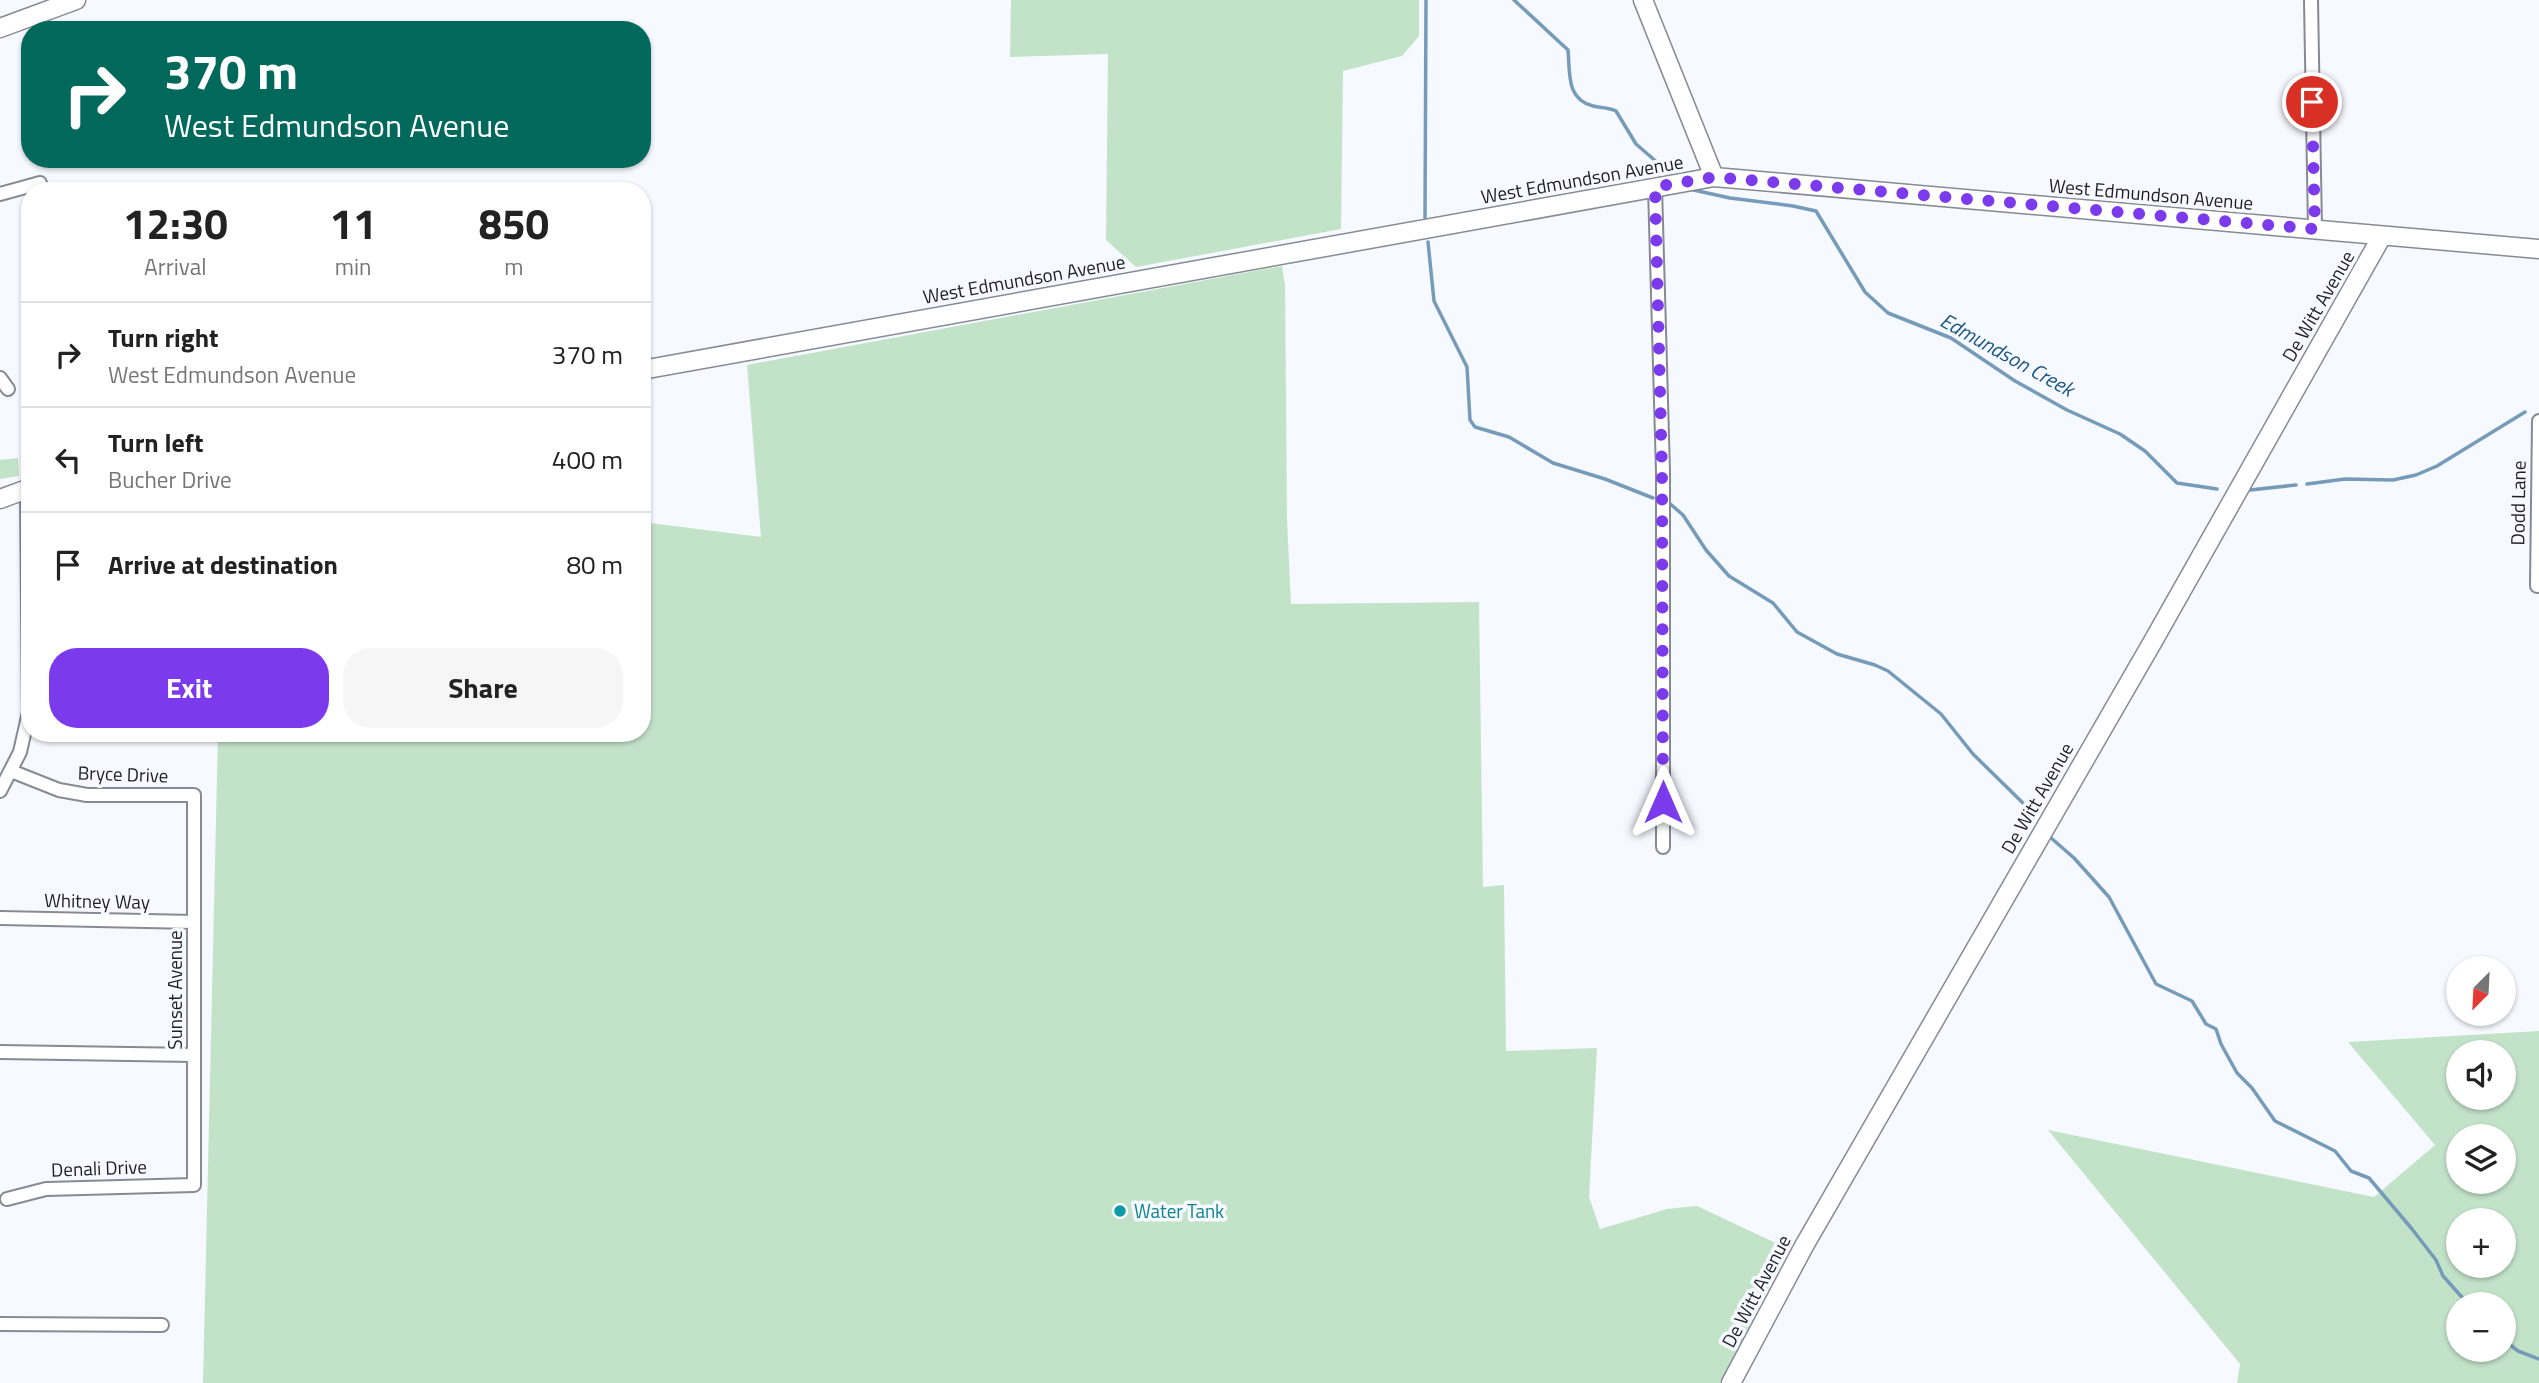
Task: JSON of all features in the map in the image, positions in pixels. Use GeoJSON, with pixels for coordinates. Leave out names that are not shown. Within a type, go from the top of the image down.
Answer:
{"type":"FeatureCollection","features":[{"type":"Feature","properties":{"kind":"street"},"geometry":{"type":"LineString","coordinates":[[0,28],[76,0]]}},
{"type":"Feature","properties":{"kind":"street"},"geometry":{"type":"LineString","coordinates":[[1643,0],[1714,177]]}},
{"type":"Feature","properties":{"kind":"street"},"geometry":{"type":"LineString","coordinates":[[2311,0],[2315,229]]}},
{"type":"Feature","properties":{"kind":"street","name":"West Edmundson Avenue"},"geometry":{"type":"LineString","coordinates":[[651,368],[1714,177],[2539,249]]}},
{"type":"Feature","properties":{"kind":"street"},"geometry":{"type":"LineString","coordinates":[[1655,187],[1662,472],[1663,847]]}},
{"type":"Feature","properties":{"kind":"street"},"geometry":{"type":"LineString","coordinates":[[0,194],[21,188]]}},
{"type":"Feature","properties":{"kind":"street","name":"De Witt Avenue"},"geometry":{"type":"LineString","coordinates":[[1731,1383],[1804,1246],[2152,643],[2382,236]]}},
{"type":"Feature","properties":{"kind":"street","name":"Dodd Lane"},"geometry":{"type":"LineString","coordinates":[[2537,586],[2539,421]]}},
{"type":"Feature","properties":{"kind":"street"},"geometry":{"type":"LineString","coordinates":[[0,487],[21,488]]}},
{"type":"Feature","properties":{"kind":"street"},"geometry":{"type":"LineString","coordinates":[[0,499],[21,491]]}},
{"type":"Feature","properties":{"kind":"street"},"geometry":{"type":"LineString","coordinates":[[0,791],[22,742]]}},
{"type":"Feature","properties":{"kind":"street","name":"Bryce Drive"},"geometry":{"type":"LineString","coordinates":[[11,771],[59,790],[87,795],[194,795]]}},
{"type":"Feature","properties":{"kind":"street","name":"Sunset Avenue"},"geometry":{"type":"LineString","coordinates":[[194,795],[194,1185]]}},
{"type":"Feature","properties":{"kind":"street","name":"Whitney Way"},"geometry":{"type":"LineString","coordinates":[[0,918],[194,922]]}},
{"type":"Feature","properties":{"kind":"street"},"geometry":{"type":"LineString","coordinates":[[0,1052],[194,1055]]}},
{"type":"Feature","properties":{"kind":"street","name":"Denali Drive"},"geometry":{"type":"LineString","coordinates":[[2,1198],[46,1189],[194,1185]]}},
{"type":"Feature","properties":{"kind":"street"},"geometry":{"type":"LineString","coordinates":[[0,1324],[162,1325]]}},
{"type":"Feature","properties":{"kind":"green space"},"geometry":{"type":"Polygon","coordinates":[[[1011,0],[1419,0],[1419,36],[1402,56],[1343,71],[1341,229],[1136,267],[1106,240],[1108,54],[1010,57],[1011,0]]]}},
{"type":"Feature","properties":{"kind":"green space"},"geometry":{"type":"Polygon","coordinates":[[[1282,266],[1285,285],[1287,520],[1291,604],[1479,602],[1483,887],[1504,885],[1506,1051],[1597,1048],[1589,1197],[1600,1229],[1667,1209],[1697,1206],[1780,1245],[1786,1254],[1720,1383],[203,1383],[218,742],[651,742],[651,523],[761,537],[747,365],[1282,266]]]}},
{"type":"Feature","properties":{"kind":"green space"},"geometry":{"type":"Polygon","coordinates":[[[18,458],[19,476],[0,479],[0,460],[18,458]]]}},
{"type":"Feature","properties":{"kind":"green space"},"geometry":{"type":"Polygon","coordinates":[[[2539,1031],[2539,1383],[2237,1383],[2240,1364],[2048,1130],[2374,1197],[2435,1145],[2348,1042],[2539,1031]]]}},
{"type":"Feature","properties":{"kind":"waterway"},"geometry":{"type":"LineString","coordinates":[[1425,218],[1426,0]]}},
{"type":"Feature","properties":{"kind":"waterway","name":"Edmundson Creek"},"geometry":{"type":"LineString","coordinates":[[1514,0],[1568,50],[1571,84],[1578,98],[1584,103],[1616,111],[1636,144],[1674,177]]}},
{"type":"Feature","properties":{"kind":"waterway","name":"Edmundson Creek"},"geometry":{"type":"LineString","coordinates":[[1689,189],[1816,211],[1865,292],[1888,313],[1951,338],[2015,381],[2067,410],[2120,434],[2145,451],[2177,483],[2217,489]]}},
{"type":"Feature","properties":{"kind":"waterway"},"geometry":{"type":"LineString","coordinates":[[1428,242],[1434,301],[1467,367],[1470,420],[1475,427],[1509,437],[1553,463],[1653,498]]}},
{"type":"Feature","properties":{"kind":"waterway","name":"Edmundson Creek"},"geometry":{"type":"LineString","coordinates":[[2307,484],[2345,479],[2393,480],[2416,475],[2437,466],[2525,412]]}},
{"type":"Feature","properties":{"kind":"waterway","name":"Edmundson Creek"},"geometry":{"type":"LineString","coordinates":[[2250,490],[2296,485]]}},
{"type":"Feature","properties":{"kind":"waterway"},"geometry":{"type":"LineString","coordinates":[[1668,502],[1683,515],[1706,550],[1729,576],[1773,603],[1797,632],[1837,654],[1888,671],[1941,714],[1973,754],[2027,807]]}},
{"type":"Feature","properties":{"kind":"waterway"},"geometry":{"type":"LineString","coordinates":[[2050,837],[2074,858],[2109,897],[2156,984],[2192,1001],[2206,1024],[2216,1029],[2237,1073],[2252,1088],[2275,1121],[2335,1151],[2351,1171],[2369,1178],[2412,1229],[2436,1260],[2443,1276],[2457,1292]]}},
{"type":"Feature","properties":{"kind":"waterway"},"geometry":{"type":"LineString","coordinates":[[2516,1349],[2539,1359]]}},
{"type":"Feature","properties":{"kind":"place","name":"Water Tank"},"geometry":{"type":"Point","coordinates":[1120,1211]}},
{"type":"Feature","properties":{"kind":"route"},"geometry":{"type":"LineString","coordinates":[[1663,802],[1662,472],[1655,187],[1714,177],[2315,229],[2312,102]]}}]}
